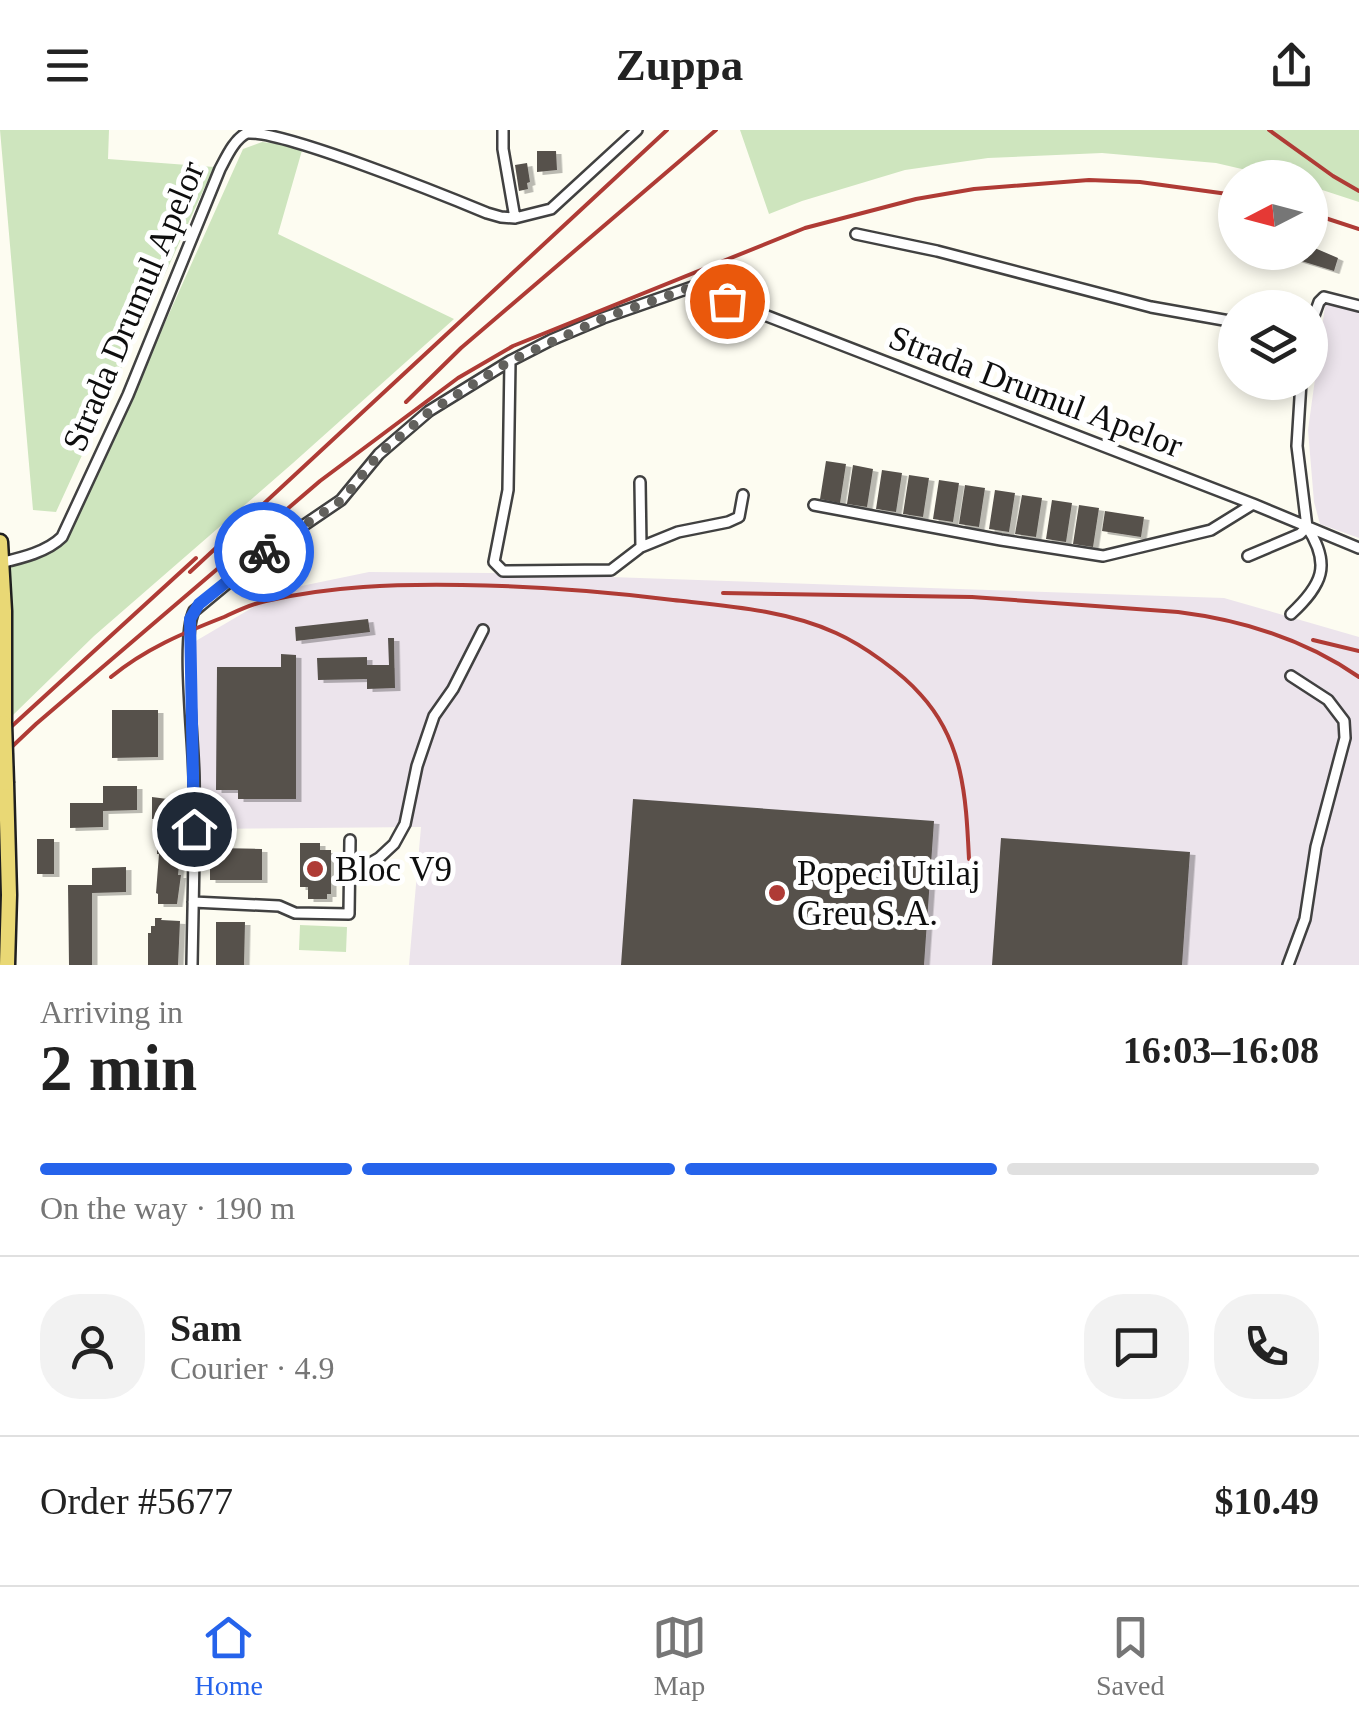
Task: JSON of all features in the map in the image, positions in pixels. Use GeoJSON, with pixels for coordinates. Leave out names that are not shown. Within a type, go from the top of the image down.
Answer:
{"type":"FeatureCollection","features":[{"type":"Feature","properties":{"kind":"main road"},"geometry":{"type":"LineString","coordinates":[[0,542],[7,965]]}},
{"type":"Feature","properties":{"kind":"street"},"geometry":{"type":"LineString","coordinates":[[503,130],[502,149],[514,218],[551,209],[637,130]]}},
{"type":"Feature","properties":{"kind":"street","name":"Strada Drumul Apelor"},"geometry":{"type":"LineString","coordinates":[[1,563],[54,544],[62,537],[128,395],[220,169],[234,145],[247,133],[270,132],[298,138],[501,218],[514,218]]}},
{"type":"Feature","properties":{"kind":"street"},"geometry":{"type":"LineString","coordinates":[[856,234],[1151,307],[1218,319]]}},
{"type":"Feature","properties":{"kind":"street","name":"Strada Drumul Apelor"},"geometry":{"type":"LineString","coordinates":[[510,361],[604,318],[692,287],[1359,548]]}},
{"type":"Feature","properties":{"kind":"street"},"geometry":{"type":"LineString","coordinates":[[1328,298],[1359,306]]}},
{"type":"Feature","properties":{"kind":"street"},"geometry":{"type":"LineString","coordinates":[[510,361],[508,490],[494,562],[503,572],[611,570],[641,547],[678,532],[739,517],[743,494]]}},
{"type":"Feature","properties":{"kind":"street"},"geometry":{"type":"LineString","coordinates":[[192,965],[194,778],[190,619],[199,604],[268,549],[342,500],[379,454],[429,412],[510,361]]}},
{"type":"Feature","properties":{"kind":"street"},"geometry":{"type":"LineString","coordinates":[[1290,614],[1314,591],[1322,570],[1317,542],[1307,527],[1297,446],[1299,400]]}},
{"type":"Feature","properties":{"kind":"street"},"geometry":{"type":"LineString","coordinates":[[640,482],[641,547]]}},
{"type":"Feature","properties":{"kind":"street"},"geometry":{"type":"LineString","coordinates":[[814,504],[1103,556],[1210,530],[1252,504]]}},
{"type":"Feature","properties":{"kind":"street"},"geometry":{"type":"LineString","coordinates":[[1248,556],[1300,534],[1307,527]]}},
{"type":"Feature","properties":{"kind":"street"},"geometry":{"type":"LineString","coordinates":[[350,875],[379,858],[394,844],[405,824],[420,754],[434,716],[453,689],[483,630]]}},
{"type":"Feature","properties":{"kind":"street"},"geometry":{"type":"LineString","coordinates":[[1288,965],[1305,919],[1316,847],[1345,738],[1344,720],[1328,700],[1291,676]]}},
{"type":"Feature","properties":{"kind":"street"},"geometry":{"type":"LineString","coordinates":[[193,902],[348,914],[350,840]]}},
{"type":"Feature","properties":{"kind":"shaded area"},"geometry":{"type":"Polygon","coordinates":[[[1328,300],[1359,309],[1359,538],[1320,524],[1314,502],[1308,430],[1312,400],[1328,400],[1328,300]]]}},
{"type":"Feature","properties":{"kind":"shaded area"},"geometry":{"type":"Polygon","coordinates":[[[369,572],[1224,598],[1359,637],[1359,965],[409,965],[421,827],[194,829],[189,645],[282,590],[369,572]]]}},
{"type":"Feature","properties":{"kind":"green space"},"geometry":{"type":"Polygon","coordinates":[[[0,130],[109,130],[108,159],[214,167],[56,512],[33,510],[0,130]]]}},
{"type":"Feature","properties":{"kind":"green space"},"geometry":{"type":"Polygon","coordinates":[[[740,130],[1359,130],[1359,202],[1328,192],[1328,160],[1218,160],[1218,163],[1102,153],[988,158],[905,170],[769,214],[740,130]]]}},
{"type":"Feature","properties":{"kind":"green space"},"geometry":{"type":"Polygon","coordinates":[[[262,142],[303,147],[278,234],[454,319],[94,636],[13,715],[10,568],[67,541],[243,149],[262,142]]]}},
{"type":"Feature","properties":{"kind":"green space"},"geometry":{"type":"Polygon","coordinates":[[[300,925],[347,927],[346,952],[299,950],[300,925]]]}},
{"type":"Feature","properties":{"kind":"building"},"geometry":{"type":"Polygon","coordinates":[[[537,151],[556,151],[557,170],[537,172],[537,151]]]}},
{"type":"Feature","properties":{"kind":"building"},"geometry":{"type":"Polygon","coordinates":[[[527,163],[528,189],[519,191],[515,165],[527,163]]]}},
{"type":"Feature","properties":{"kind":"building"},"geometry":{"type":"Polygon","coordinates":[[[1328,254],[1338,258],[1334,271],[1328,269],[1328,254]]]}},
{"type":"Feature","properties":{"kind":"building"},"geometry":{"type":"Polygon","coordinates":[[[826,461],[846,464],[840,503],[820,499],[826,461]]]}},
{"type":"Feature","properties":{"kind":"building"},"geometry":{"type":"Polygon","coordinates":[[[853,465],[873,469],[867,507],[847,504],[853,465]]]}},
{"type":"Feature","properties":{"kind":"building"},"geometry":{"type":"Polygon","coordinates":[[[882,470],[902,473],[896,512],[876,509],[882,470]]]}},
{"type":"Feature","properties":{"kind":"building"},"geometry":{"type":"Polygon","coordinates":[[[909,475],[929,478],[923,517],[903,514],[909,475]]]}},
{"type":"Feature","properties":{"kind":"building"},"geometry":{"type":"Polygon","coordinates":[[[939,480],[959,483],[953,522],[933,519],[939,480]]]}},
{"type":"Feature","properties":{"kind":"building"},"geometry":{"type":"Polygon","coordinates":[[[965,485],[985,488],[979,527],[959,524],[965,485]]]}},
{"type":"Feature","properties":{"kind":"building"},"geometry":{"type":"Polygon","coordinates":[[[995,490],[1015,493],[1009,532],[989,529],[995,490]]]}},
{"type":"Feature","properties":{"kind":"building"},"geometry":{"type":"Polygon","coordinates":[[[1022,495],[1042,498],[1036,537],[1015,534],[1022,495]]]}},
{"type":"Feature","properties":{"kind":"building"},"geometry":{"type":"Polygon","coordinates":[[[1052,500],[1072,503],[1066,542],[1046,539],[1052,500]]]}},
{"type":"Feature","properties":{"kind":"building"},"geometry":{"type":"Polygon","coordinates":[[[1079,505],[1099,508],[1093,547],[1073,544],[1079,505]]]}},
{"type":"Feature","properties":{"kind":"building"},"geometry":{"type":"Polygon","coordinates":[[[1105,511],[1144,517],[1141,537],[1102,531],[1105,511]]]}},
{"type":"Feature","properties":{"kind":"building"},"geometry":{"type":"Polygon","coordinates":[[[368,619],[370,632],[296,641],[295,627],[368,619]]]}},
{"type":"Feature","properties":{"kind":"building"},"geometry":{"type":"Polygon","coordinates":[[[388,638],[394,638],[395,688],[367,689],[367,679],[318,680],[317,658],[367,657],[367,665],[389,665],[388,638]]]}},
{"type":"Feature","properties":{"kind":"building"},"geometry":{"type":"Polygon","coordinates":[[[281,654],[296,655],[296,799],[238,799],[238,790],[216,790],[217,667],[281,667],[281,654]]]}},
{"type":"Feature","properties":{"kind":"building"},"geometry":{"type":"Polygon","coordinates":[[[112,710],[158,710],[158,757],[112,758],[112,710]]]}},
{"type":"Feature","properties":{"kind":"building"},"geometry":{"type":"Polygon","coordinates":[[[103,786],[137,786],[137,810],[103,811],[103,827],[70,828],[70,803],[103,803],[103,786]]]}},
{"type":"Feature","properties":{"kind":"building"},"geometry":{"type":"Polygon","coordinates":[[[152,797],[175,800],[175,807],[180,807],[181,875],[177,904],[158,904],[157,837],[163,819],[152,819],[152,797]]]}},
{"type":"Feature","properties":{"kind":"building","name":"Popeci Utilaj Greu S.A."},"geometry":{"type":"Polygon","coordinates":[[[633,799],[934,821],[924,965],[621,965],[633,799]]]}},
{"type":"Feature","properties":{"kind":"building"},"geometry":{"type":"Polygon","coordinates":[[[1001,838],[1190,852],[1182,965],[992,965],[1001,838]]]}},
{"type":"Feature","properties":{"kind":"building"},"geometry":{"type":"Polygon","coordinates":[[[37,839],[54,839],[54,874],[37,874],[37,839]]]}},
{"type":"Feature","properties":{"kind":"building","name":"Bloc V9"},"geometry":{"type":"Polygon","coordinates":[[[300,843],[320,843],[320,850],[331,850],[331,894],[327,894],[327,899],[308,899],[308,887],[300,887],[300,843]]]}},
{"type":"Feature","properties":{"kind":"building"},"geometry":{"type":"Polygon","coordinates":[[[217,848],[262,849],[262,880],[210,880],[210,860],[217,860],[217,848]]]}},
{"type":"Feature","properties":{"kind":"building"},"geometry":{"type":"Polygon","coordinates":[[[126,867],[126,892],[92,893],[92,965],[69,965],[68,885],[92,885],[92,868],[126,867]]]}},
{"type":"Feature","properties":{"kind":"building"},"geometry":{"type":"Polygon","coordinates":[[[155,918],[180,921],[178,965],[148,965],[148,933],[155,926],[155,918]]]}},
{"type":"Feature","properties":{"kind":"building"},"geometry":{"type":"Polygon","coordinates":[[[216,922],[245,922],[244,965],[216,965],[216,922]]]}},
{"type":"Feature","properties":{"kind":"railway"},"geometry":{"type":"LineString","coordinates":[[190,572],[667,130]]}},
{"type":"Feature","properties":{"kind":"railway"},"geometry":{"type":"LineString","coordinates":[[406,402],[461,348],[716,130]]}},
{"type":"Feature","properties":{"kind":"railway"},"geometry":{"type":"LineString","coordinates":[[1269,130],[1359,191]]}},
{"type":"Feature","properties":{"kind":"railway"},"geometry":{"type":"LineString","coordinates":[[0,758],[320,481],[458,378],[513,346],[805,228],[916,199],[974,189],[1089,180],[1218,193]]}},
{"type":"Feature","properties":{"kind":"railway"},"geometry":{"type":"LineString","coordinates":[[1328,219],[1359,229]]}},
{"type":"Feature","properties":{"kind":"railway"},"geometry":{"type":"LineString","coordinates":[[0,737],[196,558]]}},
{"type":"Feature","properties":{"kind":"railway"},"geometry":{"type":"LineString","coordinates":[[111,677],[165,642],[260,602],[339,589],[437,585],[542,588],[777,614],[817,625],[858,645],[882,660],[921,695],[946,732],[960,772],[969,859]]}},
{"type":"Feature","properties":{"kind":"railway"},"geometry":{"type":"LineString","coordinates":[[723,593],[972,597],[1178,612],[1226,620],[1273,634],[1317,652],[1359,677]]}},
{"type":"Feature","properties":{"kind":"railway"},"geometry":{"type":"LineString","coordinates":[[1313,640],[1359,651]]}},
{"type":"Feature","properties":{"kind":"way so far"},"geometry":{"type":"LineString","coordinates":[[264,552],[342,500],[379,454],[429,412],[510,361],[604,318],[692,287],[727,301]]}},
{"type":"Feature","properties":{"kind":"place","name":"Bloc V9"},"geometry":{"type":"Point","coordinates":[315,869]}},
{"type":"Feature","properties":{"kind":"place","name":"Popeci Utilaj Greu S.A."},"geometry":{"type":"Point","coordinates":[777,893]}},
{"type":"Feature","properties":{"kind":"route"},"geometry":{"type":"LineString","coordinates":[[194,829],[190,619],[199,604],[264,552]]}}]}
